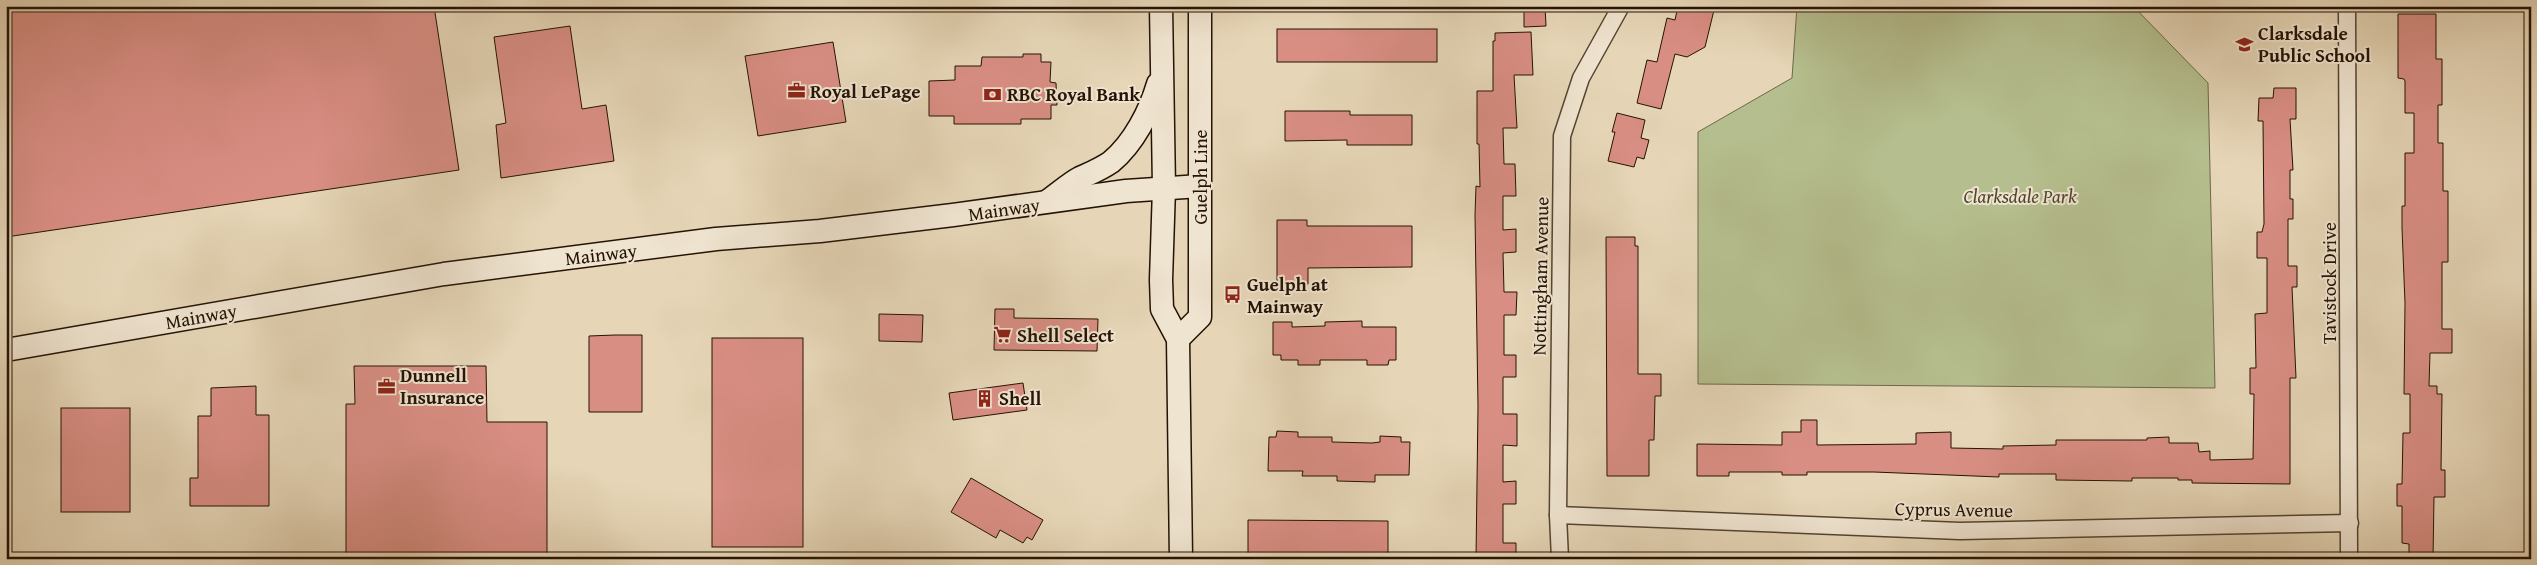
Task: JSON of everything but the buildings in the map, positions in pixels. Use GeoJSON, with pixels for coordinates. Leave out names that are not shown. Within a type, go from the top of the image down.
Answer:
{"type":"FeatureCollection","features":[{"type":"Feature","properties":{"kind":"street","name":"Guelph Line"},"geometry":{"type":"LineString","coordinates":[[1161,6],[1164,188],[1162,308],[1178,339],[1181,559]]}},
{"type":"Feature","properties":{"kind":"street","name":"Guelph Line"},"geometry":{"type":"LineString","coordinates":[[1178,339],[1200,317],[1200,6]]}},
{"type":"Feature","properties":{"kind":"street","name":"Nottingham Avenue"},"geometry":{"type":"LineString","coordinates":[[1560,559],[1558,515],[1562,136],[1581,78],[1621,6]]}},
{"type":"Feature","properties":{"kind":"street","name":"Tavistock Drive"},"geometry":{"type":"LineString","coordinates":[[2347,6],[2349,559]]}},
{"type":"Feature","properties":{"kind":"street"},"geometry":{"type":"LineString","coordinates":[[1046,203],[1080,178],[1112,160],[1130,140],[1151,104],[1158,85],[1162,55]]}},
{"type":"Feature","properties":{"kind":"street","name":"Mainway"},"geometry":{"type":"LineString","coordinates":[[6,350],[444,274],[716,239],[820,231],[1164,188],[1200,186]]}},
{"type":"Feature","properties":{"kind":"street","name":"Cyprus Avenue"},"geometry":{"type":"LineString","coordinates":[[1558,515],[1960,531],[2350,524]]}},
{"type":"Feature","properties":{"kind":"green space","name":"Clarksdale Park"},"geometry":{"type":"Polygon","coordinates":[[[1797,6],[2133,6],[2208,83],[2215,388],[1698,384],[1698,132],[1792,78],[1797,6]]]}},
{"type":"Feature","properties":{"kind":"place","name":"Clarksdale Public School"},"geometry":{"type":"Point","coordinates":[2244,44]}},
{"type":"Feature","properties":{"kind":"place","name":"Royal LePage"},"geometry":{"type":"Point","coordinates":[796,91]}},
{"type":"Feature","properties":{"kind":"place","name":"RBC Royal Bank"},"geometry":{"type":"Point","coordinates":[993,94]}},
{"type":"Feature","properties":{"kind":"place","name":"Guelph at Mainway"},"geometry":{"type":"Point","coordinates":[1233,295]}},
{"type":"Feature","properties":{"kind":"place","name":"Shell Select"},"geometry":{"type":"Point","coordinates":[1003,335]}},
{"type":"Feature","properties":{"kind":"place","name":"Dunnell Insurance"},"geometry":{"type":"Point","coordinates":[386,386]}},
{"type":"Feature","properties":{"kind":"place","name":"Shell"},"geometry":{"type":"Point","coordinates":[985,398]}}]}
